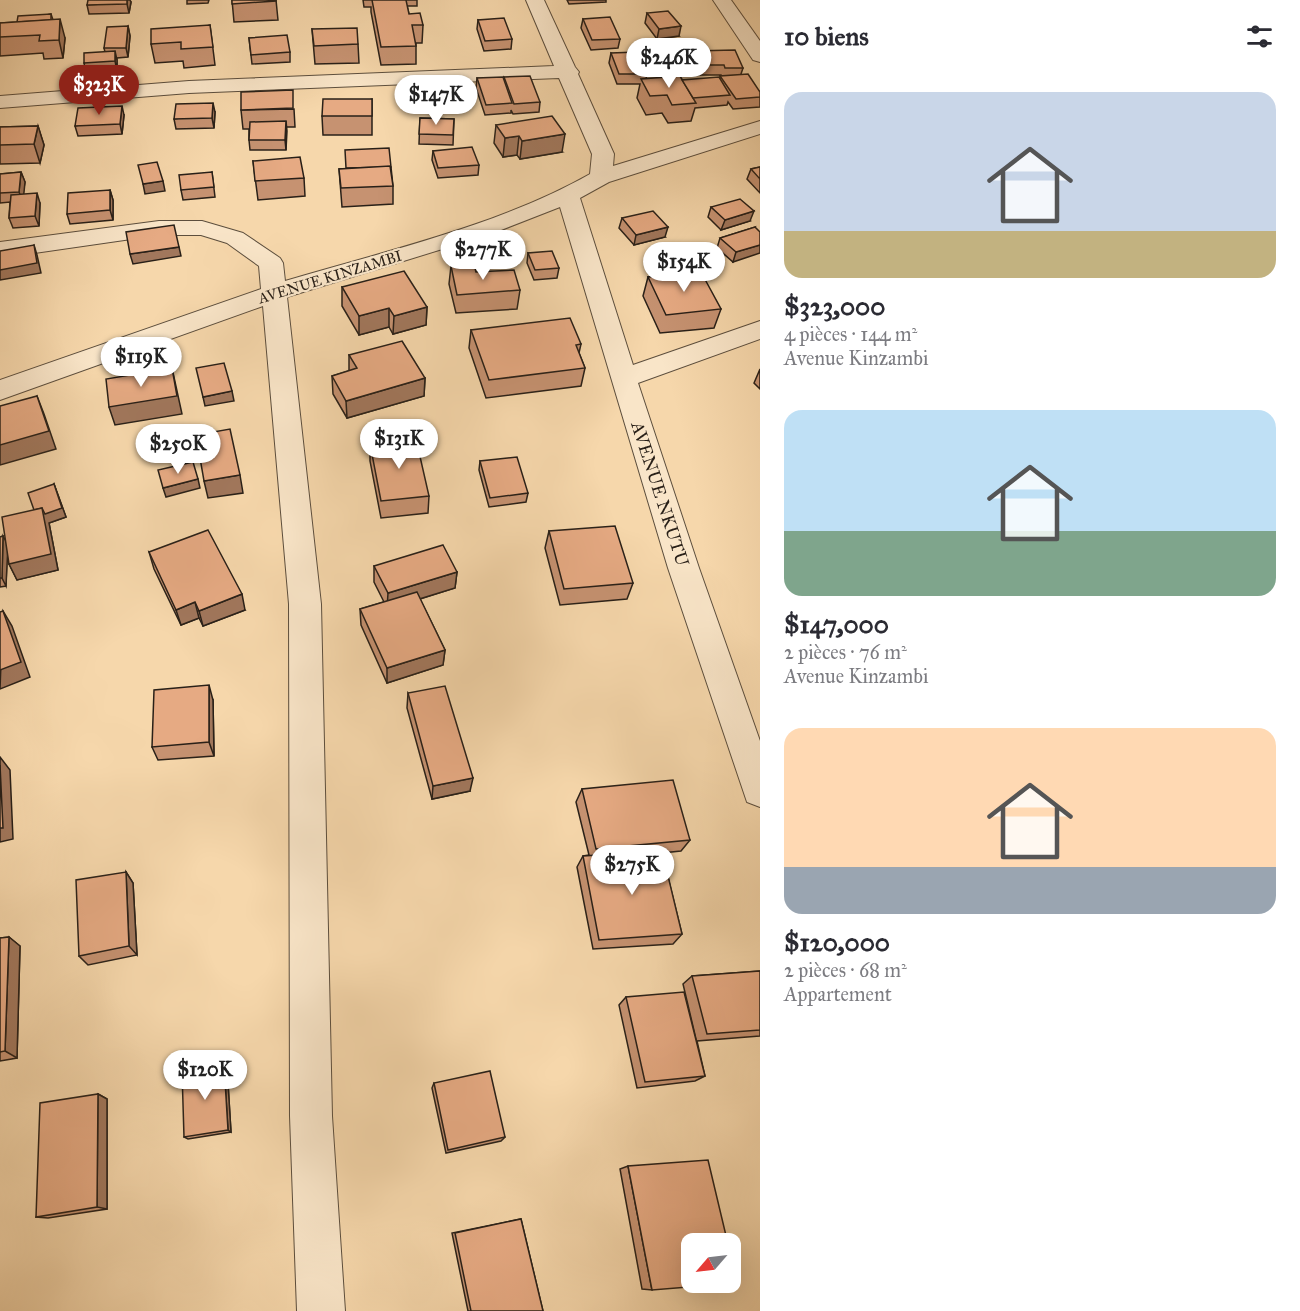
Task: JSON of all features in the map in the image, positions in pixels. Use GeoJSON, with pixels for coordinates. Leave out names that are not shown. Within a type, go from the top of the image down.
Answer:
{"type":"FeatureCollection","features":[{"type":"Feature","properties":{"kind":"street"},"geometry":{"type":"LineString","coordinates":[[536,0],[603,154],[601,177]]}},
{"type":"Feature","properties":{"kind":"street"},"geometry":{"type":"LineString","coordinates":[[722,0],[760,56]]}},
{"type":"Feature","properties":{"kind":"street"},"geometry":{"type":"LineString","coordinates":[[0,102],[189,87],[569,72]]}},
{"type":"Feature","properties":{"kind":"street","name":"AVENUE KINZAMBI"},"geometry":{"type":"LineString","coordinates":[[0,390],[274,293],[483,229],[568,196],[601,177],[760,127]]}},
{"type":"Feature","properties":{"kind":"street","name":"AVENUE NKUTU"},"geometry":{"type":"LineString","coordinates":[[568,196],[711,655],[760,790]]}},
{"type":"Feature","properties":{"kind":"street"},"geometry":{"type":"LineString","coordinates":[[0,250],[159,228],[202,228],[235,238],[271,263],[305,604],[311,1116],[321,1311]]}},
{"type":"Feature","properties":{"kind":"street"},"geometry":{"type":"LineString","coordinates":[[623,378],[760,330]]}},
{"type":"Feature","properties":{"kind":"building"},"geometry":{"type":"Polygon","coordinates":[[[88,0],[127,0],[127,4],[87,5],[88,0]]]}},
{"type":"Feature","properties":{"kind":"building"},"geometry":{"type":"Polygon","coordinates":[[[232,0],[276,0],[276,1],[232,4],[232,0]]]}},
{"type":"Feature","properties":{"kind":"building"},"geometry":{"type":"Polygon","coordinates":[[[372,0],[406,0],[409,14],[420,13],[423,25],[412,25],[416,46],[381,47],[372,0]]]}},
{"type":"Feature","properties":{"kind":"building"},"geometry":{"type":"Polygon","coordinates":[[[668,11],[681,26],[659,29],[647,13],[668,11]]]}},
{"type":"Feature","properties":{"kind":"building"},"geometry":{"type":"Polygon","coordinates":[[[51,14],[51,20],[17,22],[18,16],[51,14]]]}},
{"type":"Feature","properties":{"kind":"building"},"geometry":{"type":"Polygon","coordinates":[[[610,17],[620,39],[592,40],[583,19],[610,17]]]}},
{"type":"Feature","properties":{"kind":"building"},"geometry":{"type":"Polygon","coordinates":[[[504,18],[512,39],[485,41],[478,20],[504,18]]]}},
{"type":"Feature","properties":{"kind":"building"},"geometry":{"type":"Polygon","coordinates":[[[60,19],[59,40],[39,41],[40,35],[0,37],[0,23],[60,19]]]}},
{"type":"Feature","properties":{"kind":"building"},"geometry":{"type":"Polygon","coordinates":[[[210,25],[213,47],[181,49],[181,42],[151,44],[151,29],[210,25]]]}},
{"type":"Feature","properties":{"kind":"building"},"geometry":{"type":"Polygon","coordinates":[[[128,26],[126,48],[104,48],[107,27],[128,26]]]}},
{"type":"Feature","properties":{"kind":"building"},"geometry":{"type":"Polygon","coordinates":[[[357,28],[358,44],[314,46],[312,29],[357,28]]]}},
{"type":"Feature","properties":{"kind":"building"},"geometry":{"type":"Polygon","coordinates":[[[287,35],[290,52],[251,55],[249,38],[287,35]]]}},
{"type":"Feature","properties":{"kind":"building"},"geometry":{"type":"Polygon","coordinates":[[[735,50],[743,68],[699,65],[692,51],[735,50]]]}},
{"type":"Feature","properties":{"kind":"building"},"geometry":{"type":"Polygon","coordinates":[[[115,51],[115,61],[84,63],[84,53],[115,51]]]}},
{"type":"Feature","properties":{"kind":"building"},"geometry":{"type":"Polygon","coordinates":[[[638,52],[647,74],[619,74],[611,53],[638,52]]]}},
{"type":"Feature","properties":{"kind":"building"},"geometry":{"type":"Polygon","coordinates":[[[748,74],[760,92],[760,97],[736,99],[720,76],[748,74]]]}},
{"type":"Feature","properties":{"kind":"building"},"geometry":{"type":"Polygon","coordinates":[[[530,76],[540,102],[514,104],[504,77],[530,76]]]}},
{"type":"Feature","properties":{"kind":"building"},"geometry":{"type":"Polygon","coordinates":[[[680,76],[696,103],[672,105],[667,95],[650,96],[641,79],[680,76]]]}},
{"type":"Feature","properties":{"kind":"building"},"geometry":{"type":"Polygon","coordinates":[[[503,77],[512,103],[486,105],[477,78],[503,77]]]}},
{"type":"Feature","properties":{"kind":"building"},"geometry":{"type":"Polygon","coordinates":[[[719,77],[730,95],[693,98],[682,80],[719,77]]]}},
{"type":"Feature","properties":{"kind":"building"},"geometry":{"type":"Polygon","coordinates":[[[293,90],[293,108],[241,110],[241,92],[293,90]]]}},
{"type":"Feature","properties":{"kind":"building"},"geometry":{"type":"Polygon","coordinates":[[[323,99],[372,99],[372,116],[322,116],[323,99]]]}},
{"type":"Feature","properties":{"kind":"building"},"geometry":{"type":"Polygon","coordinates":[[[213,103],[212,118],[174,119],[176,104],[213,103]]]}},
{"type":"Feature","properties":{"kind":"building"},"geometry":{"type":"Polygon","coordinates":[[[122,106],[120,124],[75,126],[78,108],[122,106]]]}},
{"type":"Feature","properties":{"kind":"building"},"geometry":{"type":"Polygon","coordinates":[[[552,116],[565,134],[522,141],[519,136],[505,138],[496,125],[552,116]]]}},
{"type":"Feature","properties":{"kind":"building"},"geometry":{"type":"Polygon","coordinates":[[[420,118],[454,119],[453,135],[419,134],[420,118]]]}},
{"type":"Feature","properties":{"kind":"building"},"geometry":{"type":"Polygon","coordinates":[[[286,121],[285,140],[249,140],[250,122],[286,121]]]}},
{"type":"Feature","properties":{"kind":"building"},"geometry":{"type":"Polygon","coordinates":[[[38,126],[34,144],[0,145],[0,127],[38,126]]]}},
{"type":"Feature","properties":{"kind":"building"},"geometry":{"type":"Polygon","coordinates":[[[472,147],[479,165],[438,168],[433,151],[472,147]]]}},
{"type":"Feature","properties":{"kind":"building"},"geometry":{"type":"Polygon","coordinates":[[[389,148],[391,167],[346,168],[345,150],[389,148]]]}},
{"type":"Feature","properties":{"kind":"building"},"geometry":{"type":"Polygon","coordinates":[[[300,157],[304,178],[255,181],[253,161],[300,157]]]}},
{"type":"Feature","properties":{"kind":"building"},"geometry":{"type":"Polygon","coordinates":[[[157,162],[163,181],[143,184],[138,165],[157,162]]]}},
{"type":"Feature","properties":{"kind":"building"},"geometry":{"type":"Polygon","coordinates":[[[390,166],[393,186],[341,188],[339,169],[390,166]]]}},
{"type":"Feature","properties":{"kind":"building"},"geometry":{"type":"Polygon","coordinates":[[[760,167],[760,179],[751,169],[760,167]]]}},
{"type":"Feature","properties":{"kind":"building"},"geometry":{"type":"Polygon","coordinates":[[[21,172],[19,192],[0,193],[0,174],[21,172]]]}},
{"type":"Feature","properties":{"kind":"building"},"geometry":{"type":"Polygon","coordinates":[[[212,172],[214,187],[181,190],[179,175],[212,172]]]}},
{"type":"Feature","properties":{"kind":"building"},"geometry":{"type":"Polygon","coordinates":[[[110,190],[110,210],[67,214],[68,193],[110,190]]]}},
{"type":"Feature","properties":{"kind":"building"},"geometry":{"type":"Polygon","coordinates":[[[37,193],[35,216],[9,218],[11,195],[37,193]]]}},
{"type":"Feature","properties":{"kind":"building"},"geometry":{"type":"Polygon","coordinates":[[[740,199],[754,211],[725,220],[711,207],[740,199]]]}},
{"type":"Feature","properties":{"kind":"building"},"geometry":{"type":"Polygon","coordinates":[[[653,211],[668,227],[636,235],[622,218],[653,211]]]}},
{"type":"Feature","properties":{"kind":"building"},"geometry":{"type":"Polygon","coordinates":[[[174,225],[179,247],[130,254],[126,232],[174,225]]]}},
{"type":"Feature","properties":{"kind":"building"},"geometry":{"type":"Polygon","coordinates":[[[755,227],[760,232],[760,245],[736,252],[720,238],[755,227]]]}},
{"type":"Feature","properties":{"kind":"building"},"geometry":{"type":"Polygon","coordinates":[[[34,245],[37,263],[0,270],[0,251],[34,245]]]}},
{"type":"Feature","properties":{"kind":"building"},"geometry":{"type":"Polygon","coordinates":[[[552,251],[559,268],[535,270],[528,253],[552,251]]]}},
{"type":"Feature","properties":{"kind":"building"},"geometry":{"type":"Polygon","coordinates":[[[474,264],[476,272],[514,270],[520,290],[457,295],[451,266],[474,264]]]}},
{"type":"Feature","properties":{"kind":"building"},"geometry":{"type":"Polygon","coordinates":[[[404,271],[427,307],[394,316],[389,308],[359,316],[342,287],[404,271]]]}},
{"type":"Feature","properties":{"kind":"building"},"geometry":{"type":"Polygon","coordinates":[[[701,272],[721,309],[666,315],[648,277],[701,272]]]}},
{"type":"Feature","properties":{"kind":"building"},"geometry":{"type":"Polygon","coordinates":[[[570,318],[581,344],[576,345],[585,368],[489,380],[471,330],[570,318]]]}},
{"type":"Feature","properties":{"kind":"building"},"geometry":{"type":"Polygon","coordinates":[[[402,341],[425,378],[346,401],[332,376],[357,368],[349,355],[402,341]]]}},
{"type":"Feature","properties":{"kind":"building"},"geometry":{"type":"Polygon","coordinates":[[[224,363],[232,391],[203,397],[196,368],[224,363]]]}},
{"type":"Feature","properties":{"kind":"building"},"geometry":{"type":"Polygon","coordinates":[[[172,368],[177,396],[109,407],[106,379],[172,368]]]}},
{"type":"Feature","properties":{"kind":"building"},"geometry":{"type":"Polygon","coordinates":[[[37,396],[49,431],[0,445],[0,406],[37,396]]]}},
{"type":"Feature","properties":{"kind":"building"},"geometry":{"type":"Polygon","coordinates":[[[230,429],[240,475],[204,481],[196,435],[230,429]]]}},
{"type":"Feature","properties":{"kind":"building"},"geometry":{"type":"Polygon","coordinates":[[[416,439],[429,496],[381,501],[370,444],[416,439]]]}},
{"type":"Feature","properties":{"kind":"building"},"geometry":{"type":"Polygon","coordinates":[[[517,457],[528,493],[490,498],[480,461],[517,457]]]}},
{"type":"Feature","properties":{"kind":"building"},"geometry":{"type":"Polygon","coordinates":[[[193,462],[198,479],[163,488],[158,470],[193,462]]]}},
{"type":"Feature","properties":{"kind":"building"},"geometry":{"type":"Polygon","coordinates":[[[54,484],[62,508],[45,514],[42,508],[34,510],[28,493],[54,484]]]}},
{"type":"Feature","properties":{"kind":"building"},"geometry":{"type":"Polygon","coordinates":[[[42,508],[51,554],[9,564],[2,517],[42,508]]]}},
{"type":"Feature","properties":{"kind":"building"},"geometry":{"type":"Polygon","coordinates":[[[615,526],[633,583],[564,589],[549,531],[615,526]]]}},
{"type":"Feature","properties":{"kind":"building"},"geometry":{"type":"Polygon","coordinates":[[[208,530],[242,594],[199,611],[195,602],[176,610],[149,552],[208,530]]]}},
{"type":"Feature","properties":{"kind":"building"},"geometry":{"type":"Polygon","coordinates":[[[3,536],[2,578],[0,578],[0,537],[3,536]]]}},
{"type":"Feature","properties":{"kind":"building"},"geometry":{"type":"Polygon","coordinates":[[[443,545],[457,572],[388,593],[374,566],[443,545]]]}},
{"type":"Feature","properties":{"kind":"building"},"geometry":{"type":"Polygon","coordinates":[[[417,592],[445,650],[387,668],[360,609],[417,592]]]}},
{"type":"Feature","properties":{"kind":"building"},"geometry":{"type":"Polygon","coordinates":[[[3,611],[21,662],[0,670],[0,612],[3,611]]]}},
{"type":"Feature","properties":{"kind":"building"},"geometry":{"type":"Polygon","coordinates":[[[209,685],[209,742],[152,747],[154,690],[209,685]]]}},
{"type":"Feature","properties":{"kind":"building"},"geometry":{"type":"Polygon","coordinates":[[[445,686],[473,778],[433,786],[408,693],[445,686]]]}},
{"type":"Feature","properties":{"kind":"building"},"geometry":{"type":"Polygon","coordinates":[[[0,765],[3,828],[0,828],[0,765]]]}},
{"type":"Feature","properties":{"kind":"building"},"geometry":{"type":"Polygon","coordinates":[[[673,780],[690,840],[596,849],[582,789],[673,780]]]}},
{"type":"Feature","properties":{"kind":"building"},"geometry":{"type":"Polygon","coordinates":[[[662,851],[682,934],[599,940],[583,856],[662,851]]]}},
{"type":"Feature","properties":{"kind":"building"},"geometry":{"type":"Polygon","coordinates":[[[126,872],[129,946],[79,956],[76,880],[126,872]]]}},
{"type":"Feature","properties":{"kind":"building"},"geometry":{"type":"Polygon","coordinates":[[[9,937],[5,1051],[0,1052],[0,938],[9,937]]]}},
{"type":"Feature","properties":{"kind":"building"},"geometry":{"type":"Polygon","coordinates":[[[760,971],[760,1030],[707,1034],[692,976],[760,971]]]}},
{"type":"Feature","properties":{"kind":"building"},"geometry":{"type":"Polygon","coordinates":[[[684,992],[705,1076],[645,1082],[626,997],[684,992]]]}},
{"type":"Feature","properties":{"kind":"building"},"geometry":{"type":"Polygon","coordinates":[[[224,1064],[228,1130],[184,1137],[182,1071],[224,1064]]]}},
{"type":"Feature","properties":{"kind":"building"},"geometry":{"type":"Polygon","coordinates":[[[490,1071],[505,1137],[448,1150],[434,1083],[490,1071]]]}},
{"type":"Feature","properties":{"kind":"building"},"geometry":{"type":"Polygon","coordinates":[[[98,1094],[97,1207],[36,1217],[40,1103],[98,1094]]]}},
{"type":"Feature","properties":{"kind":"building"},"geometry":{"type":"Polygon","coordinates":[[[708,1160],[725,1233],[681,1233],[681,1288],[652,1290],[628,1166],[708,1160]]]}},
{"type":"Feature","properties":{"kind":"building"},"geometry":{"type":"Polygon","coordinates":[[[521,1219],[543,1311],[471,1311],[455,1233],[521,1219]]]}}]}
